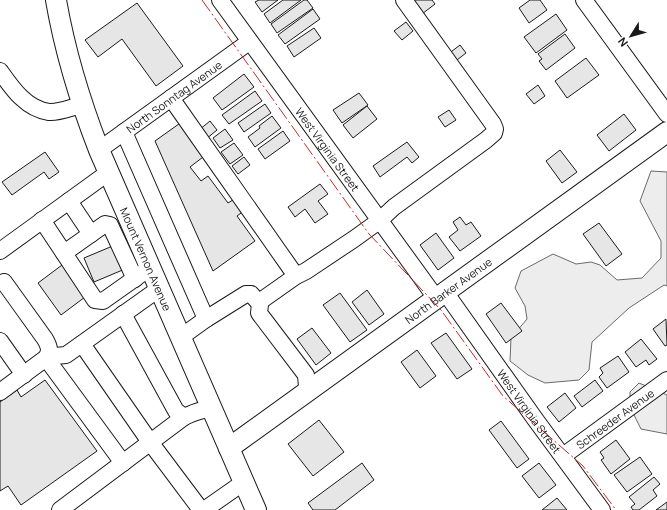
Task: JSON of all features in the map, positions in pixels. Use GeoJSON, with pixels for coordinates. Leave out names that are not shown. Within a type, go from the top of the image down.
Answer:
{"type":"FeatureCollection","features":[{"type":"Feature","properties":{"kind":"main road","name":"Mount Vernon Avenue"},"geometry":{"type":"LineString","coordinates":[[56,0],[72,71],[82,105],[99,150],[256,510]]}},
{"type":"Feature","properties":{"kind":"main road","name":"North Barker Avenue"},"geometry":{"type":"LineString","coordinates":[[229,448],[667,132]]}},
{"type":"Feature","properties":{"kind":"street","name":"West Virginia Street"},"geometry":{"type":"LineString","coordinates":[[220,0],[379,221],[440,295],[563,456],[602,510]]}},
{"type":"Feature","properties":{"kind":"street"},"geometry":{"type":"LineString","coordinates":[[306,393],[306,375],[259,313],[262,300],[379,221],[394,207],[486,140],[494,133],[495,129],[493,124],[404,0]]}},
{"type":"Feature","properties":{"kind":"street"},"geometry":{"type":"LineString","coordinates":[[584,0],[667,114]]}},
{"type":"Feature","properties":{"kind":"street","name":"North Sonntag Avenue"},"geometry":{"type":"LineString","coordinates":[[99,150],[249,42]]}},
{"type":"Feature","properties":{"kind":"street"},"geometry":{"type":"LineString","coordinates":[[0,71],[19,96],[28,103],[40,109],[49,112],[82,105]]}},
{"type":"Feature","properties":{"kind":"street"},"geometry":{"type":"LineString","coordinates":[[171,98],[296,276]]}},
{"type":"Feature","properties":{"kind":"street"},"geometry":{"type":"LineString","coordinates":[[124,132],[206,319]]}},
{"type":"Feature","properties":{"kind":"street"},"geometry":{"type":"LineString","coordinates":[[0,251],[109,172]]}},
{"type":"Feature","properties":{"kind":"street"},"geometry":{"type":"LineString","coordinates":[[69,201],[91,234]]}},
{"type":"Feature","properties":{"kind":"street"},"geometry":{"type":"LineString","coordinates":[[42,220],[95,300],[103,301],[151,267]]}},
{"type":"Feature","properties":{"kind":"street"},"geometry":{"type":"LineString","coordinates":[[64,253],[105,224],[110,225],[135,279]]}},
{"type":"Feature","properties":{"kind":"street"},"geometry":{"type":"LineString","coordinates":[[2,282],[45,339],[49,345],[48,355],[123,463]]}},
{"type":"Feature","properties":{"kind":"street"},"geometry":{"type":"LineString","coordinates":[[0,392],[48,355],[66,355],[160,288]]}},
{"type":"Feature","properties":{"kind":"street"},"geometry":{"type":"LineString","coordinates":[[181,336],[246,294],[251,294],[260,304]]}},
{"type":"Feature","properties":{"kind":"street"},"geometry":{"type":"LineString","coordinates":[[124,314],[176,411],[184,417]]}},
{"type":"Feature","properties":{"kind":"street"},"geometry":{"type":"LineString","coordinates":[[0,341],[24,374]]}},
{"type":"Feature","properties":{"kind":"street"},"geometry":{"type":"LineString","coordinates":[[82,344],[150,442],[201,510]]}},
{"type":"Feature","properties":{"kind":"street","name":"Schreeder Avenue"},"geometry":{"type":"LineString","coordinates":[[563,456],[667,380]]}},
{"type":"Feature","properties":{"kind":"street"},"geometry":{"type":"LineString","coordinates":[[60,510],[184,417],[194,412],[208,409],[213,410]]}},
{"type":"Feature","properties":{"kind":"street"},"geometry":{"type":"LineString","coordinates":[[204,510],[244,482]]}},
{"type":"Feature","properties":{"kind":"shaded area"},"geometry":{"type":"Polygon","coordinates":[[[651,171],[667,172],[667,286],[664,285],[629,308],[592,342],[589,370],[579,380],[545,383],[528,375],[510,361],[511,338],[527,319],[525,306],[515,288],[521,271],[553,254],[576,264],[591,262],[600,265],[617,280],[642,278],[661,258],[661,241],[640,201],[651,171]]]}},
{"type":"Feature","properties":{"kind":"shaded area"},"geometry":{"type":"Polygon","coordinates":[[[639,383],[667,395],[667,434],[641,429],[630,407],[630,392],[639,383]]]}},
{"type":"Feature","properties":{"kind":"building"},"geometry":{"type":"Polygon","coordinates":[[[259,0],[278,0],[262,12],[255,2],[259,0]]]}},
{"type":"Feature","properties":{"kind":"building"},"geometry":{"type":"Polygon","coordinates":[[[283,0],[301,0],[270,23],[264,14],[283,0]]]}},
{"type":"Feature","properties":{"kind":"building"},"geometry":{"type":"Polygon","coordinates":[[[304,0],[307,0],[313,8],[277,33],[271,24],[304,0]]]}},
{"type":"Feature","properties":{"kind":"building"},"geometry":{"type":"Polygon","coordinates":[[[412,0],[432,0],[435,4],[422,14],[412,0]]]}},
{"type":"Feature","properties":{"kind":"building"},"geometry":{"type":"Polygon","coordinates":[[[530,0],[540,0],[547,10],[529,23],[519,8],[530,0]]]}},
{"type":"Feature","properties":{"kind":"building"},"geometry":{"type":"Polygon","coordinates":[[[137,3],[183,66],[156,86],[122,39],[98,57],[85,40],[137,3]]]}},
{"type":"Feature","properties":{"kind":"building"},"geometry":{"type":"Polygon","coordinates":[[[313,9],[320,19],[285,44],[278,35],[313,9]]]}},
{"type":"Feature","properties":{"kind":"building"},"geometry":{"type":"Polygon","coordinates":[[[556,14],[567,30],[536,53],[524,37],[556,14]]]}},
{"type":"Feature","properties":{"kind":"building"},"geometry":{"type":"Polygon","coordinates":[[[406,22],[413,31],[402,40],[394,31],[406,22]]]}},
{"type":"Feature","properties":{"kind":"building"},"geometry":{"type":"Polygon","coordinates":[[[314,28],[321,38],[294,57],[287,46],[314,28]]]}},
{"type":"Feature","properties":{"kind":"building"},"geometry":{"type":"Polygon","coordinates":[[[565,34],[575,48],[546,70],[539,61],[542,59],[538,54],[565,34]]]}},
{"type":"Feature","properties":{"kind":"building"},"geometry":{"type":"Polygon","coordinates":[[[460,45],[466,53],[453,63],[447,55],[460,45]]]}},
{"type":"Feature","properties":{"kind":"building"},"geometry":{"type":"Polygon","coordinates":[[[586,58],[599,75],[567,98],[555,81],[586,58]]]}},
{"type":"Feature","properties":{"kind":"building"},"geometry":{"type":"Polygon","coordinates":[[[244,74],[254,87],[222,110],[213,98],[244,74]]]}},
{"type":"Feature","properties":{"kind":"building"},"geometry":{"type":"Polygon","coordinates":[[[538,85],[545,96],[534,104],[526,94],[538,85]]]}},
{"type":"Feature","properties":{"kind":"building"},"geometry":{"type":"Polygon","coordinates":[[[255,91],[262,101],[229,124],[222,115],[255,91]]]}},
{"type":"Feature","properties":{"kind":"building"},"geometry":{"type":"Polygon","coordinates":[[[359,93],[368,105],[342,123],[333,110],[359,93]]]}},
{"type":"Feature","properties":{"kind":"building"},"geometry":{"type":"Polygon","coordinates":[[[265,104],[271,113],[244,132],[238,123],[265,104]]]}},
{"type":"Feature","properties":{"kind":"building"},"geometry":{"type":"Polygon","coordinates":[[[367,106],[377,119],[353,138],[343,125],[367,106]]]}},
{"type":"Feature","properties":{"kind":"building"},"geometry":{"type":"Polygon","coordinates":[[[449,110],[456,120],[445,127],[438,117],[449,110]]]}},
{"type":"Feature","properties":{"kind":"building"},"geometry":{"type":"Polygon","coordinates":[[[624,114],[636,130],[609,151],[597,135],[624,114]]]}},
{"type":"Feature","properties":{"kind":"building"},"geometry":{"type":"Polygon","coordinates":[[[272,116],[281,128],[255,147],[248,137],[272,116]]]}},
{"type":"Feature","properties":{"kind":"building"},"geometry":{"type":"Polygon","coordinates":[[[183,121],[207,154],[190,167],[201,181],[208,176],[228,203],[236,198],[245,210],[237,216],[255,241],[213,271],[155,141],[183,121]]]}},
{"type":"Feature","properties":{"kind":"building"},"geometry":{"type":"Polygon","coordinates":[[[210,121],[217,130],[206,139],[199,130],[210,121]]]}},
{"type":"Feature","properties":{"kind":"building"},"geometry":{"type":"Polygon","coordinates":[[[225,129],[233,140],[220,148],[213,138],[225,129]]]}},
{"type":"Feature","properties":{"kind":"building"},"geometry":{"type":"Polygon","coordinates":[[[283,131],[290,141],[265,159],[258,149],[283,131]]]}},
{"type":"Feature","properties":{"kind":"building"},"geometry":{"type":"Polygon","coordinates":[[[407,142],[419,157],[412,163],[407,157],[380,177],[373,166],[407,142]]]}},
{"type":"Feature","properties":{"kind":"building"},"geometry":{"type":"Polygon","coordinates":[[[234,143],[243,155],[230,164],[221,152],[234,143]]]}},
{"type":"Feature","properties":{"kind":"building"},"geometry":{"type":"Polygon","coordinates":[[[560,150],[577,172],[562,183],[546,161],[560,150]]]}},
{"type":"Feature","properties":{"kind":"building"},"geometry":{"type":"Polygon","coordinates":[[[45,152],[59,172],[49,179],[44,172],[12,195],[2,182],[45,152]]]}},
{"type":"Feature","properties":{"kind":"building"},"geometry":{"type":"Polygon","coordinates":[[[244,157],[250,165],[238,174],[232,166],[244,157]]]}},
{"type":"Feature","properties":{"kind":"building"},"geometry":{"type":"Polygon","coordinates":[[[320,184],[328,194],[318,201],[328,214],[315,223],[305,209],[295,217],[288,207],[320,184]]]}},
{"type":"Feature","properties":{"kind":"building"},"geometry":{"type":"Polygon","coordinates":[[[460,217],[466,225],[471,222],[481,236],[460,251],[449,237],[458,230],[453,222],[460,217]]]}},
{"type":"Feature","properties":{"kind":"building"},"geometry":{"type":"Polygon","coordinates":[[[599,223],[622,254],[606,266],[583,234],[599,223]]]}},
{"type":"Feature","properties":{"kind":"building"},"geometry":{"type":"Polygon","coordinates":[[[436,233],[454,258],[438,270],[420,245],[436,233]]]}},
{"type":"Feature","properties":{"kind":"building"},"geometry":{"type":"Polygon","coordinates":[[[115,245],[125,269],[94,282],[84,258],[115,245]]]}},
{"type":"Feature","properties":{"kind":"building"},"geometry":{"type":"Polygon","coordinates":[[[62,265],[85,297],[61,315],[38,283],[62,265]]]}},
{"type":"Feature","properties":{"kind":"building"},"geometry":{"type":"Polygon","coordinates":[[[367,290],[384,314],[369,325],[352,302],[367,290]]]}},
{"type":"Feature","properties":{"kind":"building"},"geometry":{"type":"Polygon","coordinates":[[[340,293],[367,330],[350,342],[323,305],[340,293]]]}},
{"type":"Feature","properties":{"kind":"building"},"geometry":{"type":"Polygon","coordinates":[[[501,303],[522,331],[506,343],[486,314],[501,303]]]}},
{"type":"Feature","properties":{"kind":"building"},"geometry":{"type":"Polygon","coordinates":[[[666,319],[667,345],[665,346],[653,329],[666,319]]]}},
{"type":"Feature","properties":{"kind":"building"},"geometry":{"type":"Polygon","coordinates":[[[312,328],[331,353],[316,365],[297,339],[312,328]]]}},
{"type":"Feature","properties":{"kind":"building"},"geometry":{"type":"Polygon","coordinates":[[[446,333],[472,369],[457,379],[431,343],[446,333]]]}},
{"type":"Feature","properties":{"kind":"building"},"geometry":{"type":"Polygon","coordinates":[[[641,339],[657,359],[649,365],[646,360],[636,367],[625,352],[641,339]]]}},
{"type":"Feature","properties":{"kind":"building"},"geometry":{"type":"Polygon","coordinates":[[[417,350],[436,376],[420,388],[401,362],[417,350]]]}},
{"type":"Feature","properties":{"kind":"building"},"geometry":{"type":"Polygon","coordinates":[[[618,356],[629,372],[607,388],[599,377],[603,373],[600,368],[618,356]]]}},
{"type":"Feature","properties":{"kind":"building"},"geometry":{"type":"Polygon","coordinates":[[[45,380],[97,451],[21,505],[8,486],[0,491],[0,402],[17,390],[21,397],[45,380]]]}},
{"type":"Feature","properties":{"kind":"building"},"geometry":{"type":"Polygon","coordinates":[[[595,380],[603,391],[582,407],[574,396],[595,380]]]}},
{"type":"Feature","properties":{"kind":"building"},"geometry":{"type":"Polygon","coordinates":[[[565,393],[576,408],[559,422],[547,407],[565,393]]]}},
{"type":"Feature","properties":{"kind":"building"},"geometry":{"type":"Polygon","coordinates":[[[319,420],[344,452],[313,476],[288,444],[319,420]]]}},
{"type":"Feature","properties":{"kind":"building"},"geometry":{"type":"Polygon","coordinates":[[[501,421],[529,459],[517,468],[489,430],[501,421]]]}},
{"type":"Feature","properties":{"kind":"building"},"geometry":{"type":"Polygon","coordinates":[[[616,440],[630,459],[611,474],[601,460],[604,458],[600,452],[616,440]]]}},
{"type":"Feature","properties":{"kind":"building"},"geometry":{"type":"Polygon","coordinates":[[[640,457],[652,474],[627,492],[614,475],[640,457]]]}},
{"type":"Feature","properties":{"kind":"building"},"geometry":{"type":"Polygon","coordinates":[[[362,463],[374,480],[335,510],[313,510],[308,503],[362,463]]]}},
{"type":"Feature","properties":{"kind":"building"},"geometry":{"type":"Polygon","coordinates":[[[539,463],[556,485],[539,498],[522,476],[539,463]]]}},
{"type":"Feature","properties":{"kind":"building"},"geometry":{"type":"Polygon","coordinates":[[[654,477],[660,484],[653,490],[657,496],[639,510],[633,510],[631,507],[635,504],[629,497],[654,477]]]}},
{"type":"Feature","properties":{"kind":"building"},"geometry":{"type":"Polygon","coordinates":[[[557,498],[567,510],[542,510],[557,498]]]}},
{"type":"Feature","properties":{"kind":"building"},"geometry":{"type":"Polygon","coordinates":[[[667,502],[667,510],[656,510],[667,502]]]}},
{"type":"Feature","properties":{"kind":"power"},"geometry":{"type":"LineString","coordinates":[[202,0],[369,234],[441,310],[503,396],[583,466],[616,510]]}}]}
